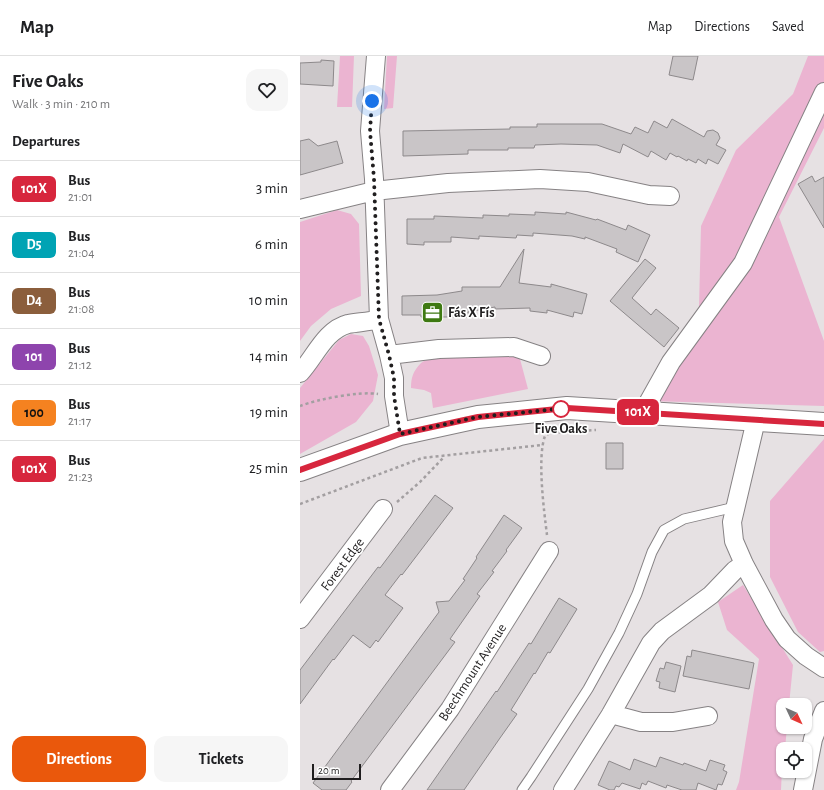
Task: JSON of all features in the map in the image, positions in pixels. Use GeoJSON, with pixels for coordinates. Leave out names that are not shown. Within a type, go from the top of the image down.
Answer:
{"type":"FeatureCollection","features":[{"type":"Feature","properties":{"kind":"main road"},"geometry":{"type":"LineString","coordinates":[[300,470],[400,434],[478,417],[567,408],[824,424]]}},
{"type":"Feature","properties":{"kind":"street"},"geometry":{"type":"LineString","coordinates":[[376,56],[370,131],[379,319],[394,378],[394,396],[400,434]]}},
{"type":"Feature","properties":{"kind":"street"},"geometry":{"type":"LineString","coordinates":[[643,412],[671,362],[743,263],[824,92]]}},
{"type":"Feature","properties":{"kind":"street"},"geometry":{"type":"LineString","coordinates":[[300,209],[374,190],[448,183],[540,179],[588,182],[649,195],[670,196]]}},
{"type":"Feature","properties":{"kind":"street"},"geometry":{"type":"LineString","coordinates":[[300,373],[327,338],[337,328],[347,324],[379,319]]}},
{"type":"Feature","properties":{"kind":"street"},"geometry":{"type":"LineString","coordinates":[[389,355],[439,349],[514,347],[541,356]]}},
{"type":"Feature","properties":{"kind":"street"},"geometry":{"type":"LineString","coordinates":[[756,420],[732,522],[734,541],[744,564],[774,620],[787,639],[806,656],[824,668]]}},
{"type":"Feature","properties":{"kind":"street","name":"Forest Edge"},"geometry":{"type":"LineString","coordinates":[[300,619],[383,509]]}},
{"type":"Feature","properties":{"kind":"street","name":"Beechmount Avenue"},"geometry":{"type":"LineString","coordinates":[[390,790],[450,709],[549,551]]}},
{"type":"Feature","properties":{"kind":"street"},"geometry":{"type":"LineString","coordinates":[[563,790],[611,714],[651,643],[662,631],[711,595],[744,564]]}},
{"type":"Feature","properties":{"kind":"street"},"geometry":{"type":"LineString","coordinates":[[803,790],[813,739],[824,710]]}},
{"type":"Feature","properties":{"kind":"street"},"geometry":{"type":"LineString","coordinates":[[611,714],[641,722],[673,722],[708,716]]}},
{"type":"Feature","properties":{"kind":"lane"},"geometry":{"type":"LineString","coordinates":[[522,790],[588,689],[619,633],[637,594],[652,552],[664,530],[684,519],[735,507]]}},
{"type":"Feature","properties":{"kind":"path"},"geometry":{"type":"LineString","coordinates":[[300,406],[353,394],[371,393],[394,396]]}},
{"type":"Feature","properties":{"kind":"path"},"geometry":{"type":"LineString","coordinates":[[549,551],[542,474],[542,444],[545,436],[550,433],[598,430]]}},
{"type":"Feature","properties":{"kind":"path"},"geometry":{"type":"LineString","coordinates":[[300,504],[422,458],[542,444]]}},
{"type":"Feature","properties":{"kind":"path"},"geometry":{"type":"LineString","coordinates":[[383,509],[398,501],[420,482],[443,458],[443,456]]}},
{"type":"Feature","properties":{"kind":"shaded area"},"geometry":{"type":"Polygon","coordinates":[[[340,56],[354,56],[352,107],[337,107],[340,56]]]}},
{"type":"Feature","properties":{"kind":"shaded area"},"geometry":{"type":"Polygon","coordinates":[[[387,56],[397,56],[393,108],[384,109],[387,56]]]}},
{"type":"Feature","properties":{"kind":"shaded area"},"geometry":{"type":"Polygon","coordinates":[[[808,56],[824,56],[824,128],[779,217],[824,341],[824,406],[649,401],[699,307],[701,226],[736,150],[793,94],[808,56]]]}},
{"type":"Feature","properties":{"kind":"shaded area"},"geometry":{"type":"Polygon","coordinates":[[[337,210],[351,214],[359,224],[361,296],[331,309],[311,326],[300,341],[300,222],[337,210]]]}},
{"type":"Feature","properties":{"kind":"shaded area"},"geometry":{"type":"Polygon","coordinates":[[[351,334],[363,336],[369,346],[378,375],[373,401],[356,422],[300,454],[300,388],[339,340],[351,334]]]}},
{"type":"Feature","properties":{"kind":"shaded area"},"geometry":{"type":"Polygon","coordinates":[[[510,353],[520,359],[528,389],[433,408],[431,393],[424,390],[411,388],[414,372],[421,363],[427,360],[437,357],[510,353]]]}},
{"type":"Feature","properties":{"kind":"shaded area"},"geometry":{"type":"Polygon","coordinates":[[[824,439],[824,651],[820,652],[798,632],[770,577],[770,501],[824,439]]]}},
{"type":"Feature","properties":{"kind":"shaded area"},"geometry":{"type":"Polygon","coordinates":[[[743,585],[793,665],[790,698],[776,698],[776,734],[786,734],[786,742],[776,742],[776,778],[782,778],[781,790],[736,790],[739,782],[759,659],[727,630],[718,602],[743,585]]]}},
{"type":"Feature","properties":{"kind":"building"},"geometry":{"type":"Polygon","coordinates":[[[673,56],[698,56],[693,80],[669,75],[673,56]]]}},
{"type":"Feature","properties":{"kind":"building"},"geometry":{"type":"Polygon","coordinates":[[[321,60],[334,61],[333,86],[300,84],[300,63],[321,62],[321,60]]]}},
{"type":"Feature","properties":{"kind":"building"},"geometry":{"type":"Polygon","coordinates":[[[672,119],[704,137],[707,131],[713,130],[718,133],[720,138],[716,145],[726,150],[718,164],[708,159],[706,164],[698,159],[696,163],[688,159],[687,161],[670,153],[666,160],[651,151],[648,157],[623,144],[620,153],[597,145],[561,144],[535,145],[534,148],[508,148],[508,150],[468,150],[468,154],[403,156],[403,131],[510,129],[510,127],[537,127],[537,124],[602,124],[631,134],[635,127],[648,133],[654,121],[667,128],[672,119]]]}},
{"type":"Feature","properties":{"kind":"building"},"geometry":{"type":"Polygon","coordinates":[[[309,139],[318,146],[337,141],[343,163],[300,175],[300,141],[309,139]]]}},
{"type":"Feature","properties":{"kind":"building"},"geometry":{"type":"Polygon","coordinates":[[[812,176],[815,182],[824,177],[824,228],[798,184],[812,176]]]}},
{"type":"Feature","properties":{"kind":"building"},"geometry":{"type":"Polygon","coordinates":[[[535,212],[566,214],[566,212],[597,219],[626,230],[628,225],[650,235],[638,262],[616,252],[617,249],[585,237],[585,239],[572,236],[533,233],[533,236],[517,235],[516,238],[479,236],[479,239],[451,237],[451,242],[424,242],[424,245],[407,244],[407,219],[434,219],[434,216],[483,218],[483,215],[535,215],[535,212]]]}},
{"type":"Feature","properties":{"kind":"building"},"geometry":{"type":"Polygon","coordinates":[[[524,249],[519,283],[551,287],[551,284],[587,294],[582,314],[574,312],[573,317],[547,310],[547,313],[530,311],[530,308],[495,309],[495,307],[468,312],[469,317],[421,317],[421,315],[402,315],[402,296],[437,295],[462,291],[462,287],[500,287],[524,249]]]}},
{"type":"Feature","properties":{"kind":"building"},"geometry":{"type":"Polygon","coordinates":[[[645,259],[656,268],[632,298],[651,315],[656,309],[679,328],[664,347],[610,301],[645,259]]]}},
{"type":"Feature","properties":{"kind":"building"},"geometry":{"type":"Polygon","coordinates":[[[606,443],[623,443],[623,469],[606,469],[606,443]]]}},
{"type":"Feature","properties":{"kind":"building"},"geometry":{"type":"Polygon","coordinates":[[[435,495],[453,508],[385,595],[403,608],[378,642],[376,640],[370,648],[353,635],[334,660],[333,659],[300,704],[300,670],[435,495]]]}},
{"type":"Feature","properties":{"kind":"building"},"geometry":{"type":"Polygon","coordinates":[[[504,515],[522,528],[492,571],[494,572],[477,594],[480,596],[450,639],[455,642],[351,781],[352,782],[346,790],[322,790],[313,783],[439,612],[436,602],[449,601],[465,580],[463,579],[477,558],[476,557],[504,515]]]}},
{"type":"Feature","properties":{"kind":"building"},"geometry":{"type":"Polygon","coordinates":[[[559,598],[577,609],[550,653],[548,652],[511,710],[517,714],[464,790],[427,790],[496,691],[497,692],[529,643],[531,644],[559,598]]]}},
{"type":"Feature","properties":{"kind":"building"},"geometry":{"type":"Polygon","coordinates":[[[692,650],[754,663],[749,689],[683,676],[687,656],[691,657],[692,650]]]}},
{"type":"Feature","properties":{"kind":"building"},"geometry":{"type":"Polygon","coordinates":[[[666,662],[681,666],[675,692],[659,688],[660,682],[656,681],[660,668],[664,669],[666,662]]]}},
{"type":"Feature","properties":{"kind":"building"},"geometry":{"type":"Polygon","coordinates":[[[660,757],[683,765],[684,763],[706,771],[710,760],[725,765],[723,770],[727,772],[722,785],[718,784],[716,790],[698,783],[696,790],[682,790],[667,785],[666,788],[648,781],[646,785],[642,783],[640,789],[622,783],[619,787],[616,786],[614,790],[598,785],[609,761],[630,770],[634,759],[656,767],[660,757]]]}},
{"type":"Feature","properties":{"kind":"bus line","name":"101X"},"geometry":{"type":"LineString","coordinates":[[300,470],[400,434],[478,417],[567,408],[824,424]]}},
{"type":"Feature","properties":{"kind":"place","name":"Fás X Fís"},"geometry":{"type":"Point","coordinates":[432,312]}},
{"type":"Feature","properties":{"kind":"place","name":"Five Oaks"},"geometry":{"type":"Point","coordinates":[561,409]}},
{"type":"Feature","properties":{"kind":"route"},"geometry":{"type":"LineString","coordinates":[[372,101],[370,131],[374,179],[379,319],[394,378],[394,396],[400,434],[478,417],[567,408],[561,409]]}}]}
